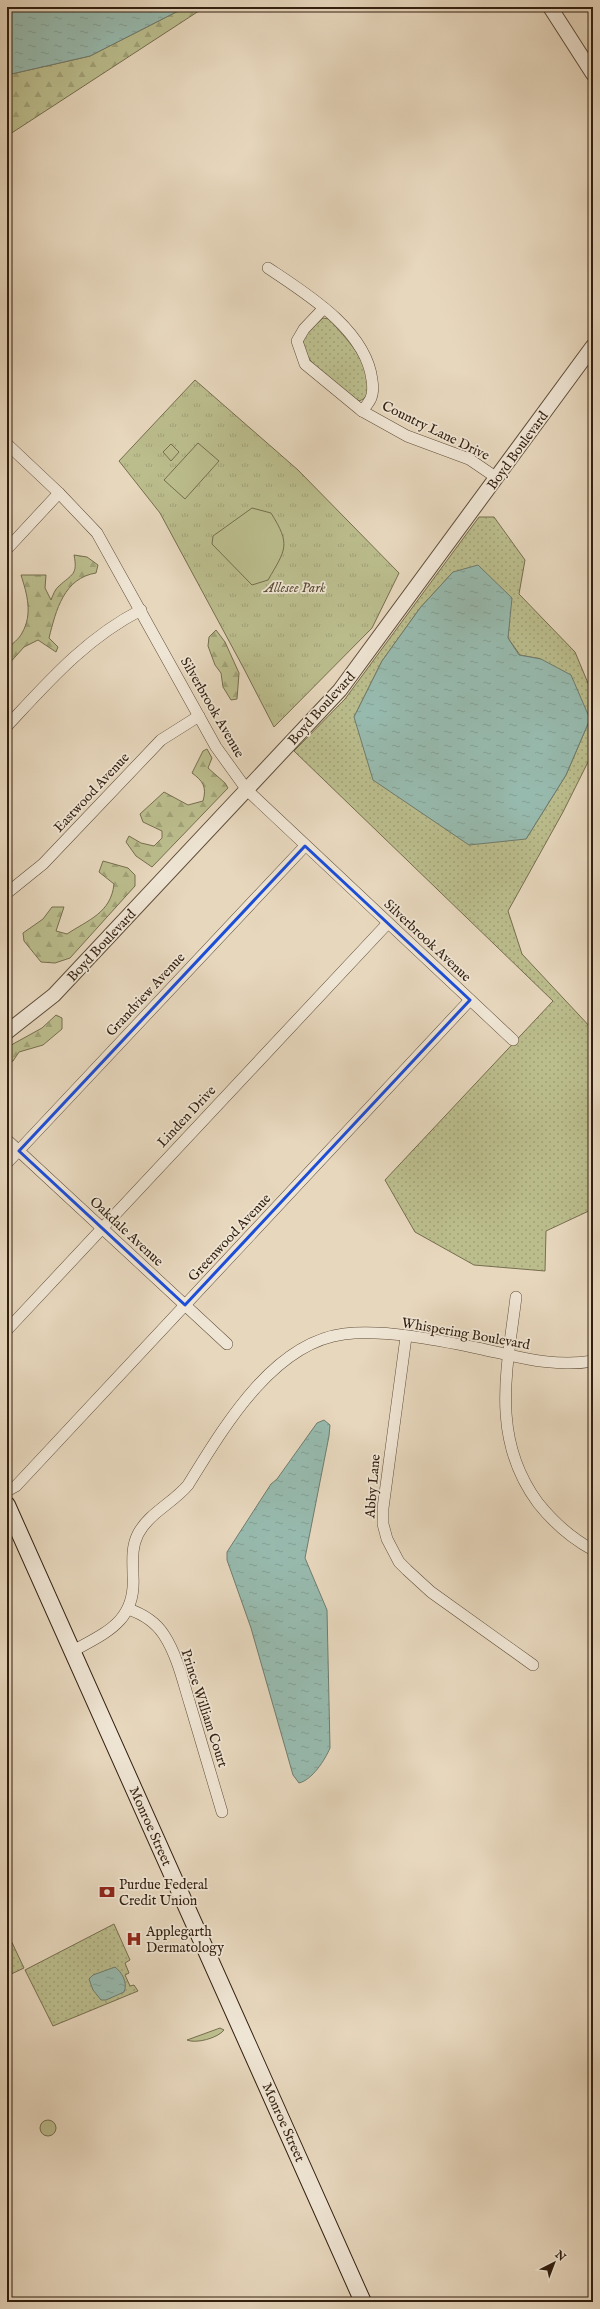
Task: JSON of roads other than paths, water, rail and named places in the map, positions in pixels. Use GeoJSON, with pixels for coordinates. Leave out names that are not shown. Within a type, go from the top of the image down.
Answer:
{"type":"FeatureCollection","features":[{"type":"Feature","properties":{"kind":"main road","name":"Monroe Street"},"geometry":{"type":"LineString","coordinates":[[7,1505],[363,2302]]}},
{"type":"Feature","properties":{"kind":"street"},"geometry":{"type":"LineString","coordinates":[[550,7],[593,74]]}},
{"type":"Feature","properties":{"kind":"street","name":"Country Lane Drive"},"geometry":{"type":"LineString","coordinates":[[268,268],[324,308],[339,321],[357,344],[371,370],[373,387],[372,398],[362,411]]}},
{"type":"Feature","properties":{"kind":"street","name":"Country Lane Drive"},"geometry":{"type":"LineString","coordinates":[[324,308],[304,329],[297,342],[305,364],[362,411],[407,436],[469,459],[497,478]]}},
{"type":"Feature","properties":{"kind":"street","name":"Boyd Boulevard"},"geometry":{"type":"LineString","coordinates":[[7,1032],[54,996],[340,690],[593,346]]}},
{"type":"Feature","properties":{"kind":"street","name":"Silverbrook Avenue"},"geometry":{"type":"LineString","coordinates":[[7,444],[59,493],[97,533],[141,610],[216,748],[247,790],[513,1040]]}},
{"type":"Feature","properties":{"kind":"street"},"geometry":{"type":"LineString","coordinates":[[7,549],[59,493]]}},
{"type":"Feature","properties":{"kind":"street"},"geometry":{"type":"LineString","coordinates":[[7,726],[74,655],[119,621],[141,610]]}},
{"type":"Feature","properties":{"kind":"street","name":"Eastwood Avenue"},"geometry":{"type":"LineString","coordinates":[[7,893],[60,847],[161,740],[199,716]]}},
{"type":"Feature","properties":{"kind":"street","name":"Grandview Avenue"},"geometry":{"type":"LineString","coordinates":[[7,1163],[305,846]]}},
{"type":"Feature","properties":{"kind":"street","name":"Linden Drive"},"geometry":{"type":"LineString","coordinates":[[7,1330],[388,923]]}},
{"type":"Feature","properties":{"kind":"street","name":"Greenwood Avenue"},"geometry":{"type":"LineString","coordinates":[[7,1491],[16,1486],[470,1000]]}},
{"type":"Feature","properties":{"kind":"street","name":"Oakdale Avenue"},"geometry":{"type":"LineString","coordinates":[[7,1140],[227,1344]]}},
{"type":"Feature","properties":{"kind":"street"},"geometry":{"type":"LineString","coordinates":[[516,1297],[505,1388],[506,1420],[510,1444],[522,1478],[556,1523],[572,1538],[593,1550]]}},
{"type":"Feature","properties":{"kind":"street","name":"Whispering Boulevard"},"geometry":{"type":"LineString","coordinates":[[73,1651],[98,1637],[119,1622],[132,1602],[134,1587],[134,1546],[143,1525],[179,1496],[188,1485],[235,1411],[274,1369],[295,1354],[333,1336],[365,1332],[450,1342],[558,1364],[593,1361]]}},
{"type":"Feature","properties":{"kind":"street","name":"Abby Lane"},"geometry":{"type":"LineString","coordinates":[[406,1337],[383,1508],[383,1524],[387,1539],[399,1562],[416,1580],[533,1665]]}},
{"type":"Feature","properties":{"kind":"street","name":"Prince William Court"},"geometry":{"type":"LineString","coordinates":[[128,1609],[144,1614],[154,1623],[164,1635],[171,1649],[180,1672],[222,1812]]}},
{"type":"Feature","properties":{"kind":"water"},"geometry":{"type":"Polygon","coordinates":[[[7,7],[186,7],[90,56],[7,75],[7,7]]]}},
{"type":"Feature","properties":{"kind":"water"},"geometry":{"type":"Polygon","coordinates":[[[478,565],[512,598],[508,638],[519,655],[541,659],[571,675],[590,719],[566,775],[526,839],[469,845],[373,780],[354,717],[382,661],[420,608],[453,572],[478,565]]]}},
{"type":"Feature","properties":{"kind":"water"},"geometry":{"type":"Polygon","coordinates":[[[324,1420],[330,1425],[329,1436],[305,1558],[327,1610],[330,1748],[325,1758],[313,1774],[309,1778],[299,1783],[293,1775],[251,1628],[227,1560],[227,1552],[271,1484],[277,1479],[317,1423],[324,1420]]]}},
{"type":"Feature","properties":{"kind":"water"},"geometry":{"type":"Polygon","coordinates":[[[115,1967],[124,1978],[124,1992],[106,2000],[101,2000],[93,1990],[89,1979],[93,1975],[115,1967]]]}},
{"type":"Feature","properties":{"kind":"waterway"},"geometry":{"type":"LineString","coordinates":[[589,2302],[593,2300]]}},
{"type":"Feature","properties":{"kind":"place","name":"Purdue Federal Credit Union"},"geometry":{"type":"Point","coordinates":[107,1892]}},
{"type":"Feature","properties":{"kind":"place","name":"Applegarth Dermatology"},"geometry":{"type":"Point","coordinates":[134,1939]}},
{"type":"Feature","properties":{"kind":"park label","name":"Allesee Park"},"geometry":{"type":"Point","coordinates":[295,587]}}]}
